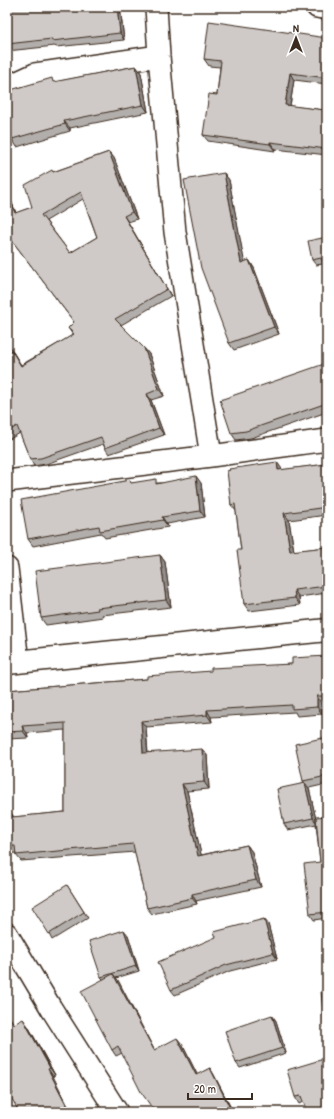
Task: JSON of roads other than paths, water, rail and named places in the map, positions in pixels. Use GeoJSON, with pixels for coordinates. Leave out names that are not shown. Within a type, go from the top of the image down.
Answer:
{"type":"FeatureCollection","features":[{"type":"Feature","properties":{"kind":"main road"},"geometry":{"type":"LineString","coordinates":[[13,663],[327,630]]}},
{"type":"Feature","properties":{"kind":"street"},"geometry":{"type":"LineString","coordinates":[[156,7],[175,232],[212,456]]}},
{"type":"Feature","properties":{"kind":"street"},"geometry":{"type":"LineString","coordinates":[[317,7],[327,9]]}},
{"type":"Feature","properties":{"kind":"street"},"geometry":{"type":"LineString","coordinates":[[7,86],[35,74],[159,56]]}},
{"type":"Feature","properties":{"kind":"street"},"geometry":{"type":"LineString","coordinates":[[7,481],[212,456],[327,440]]}},
{"type":"Feature","properties":{"kind":"street"},"geometry":{"type":"LineString","coordinates":[[7,568],[13,663]]}},
{"type":"Feature","properties":{"kind":"street"},"geometry":{"type":"LineString","coordinates":[[7,934],[51,1008],[117,1112]]}}]}
